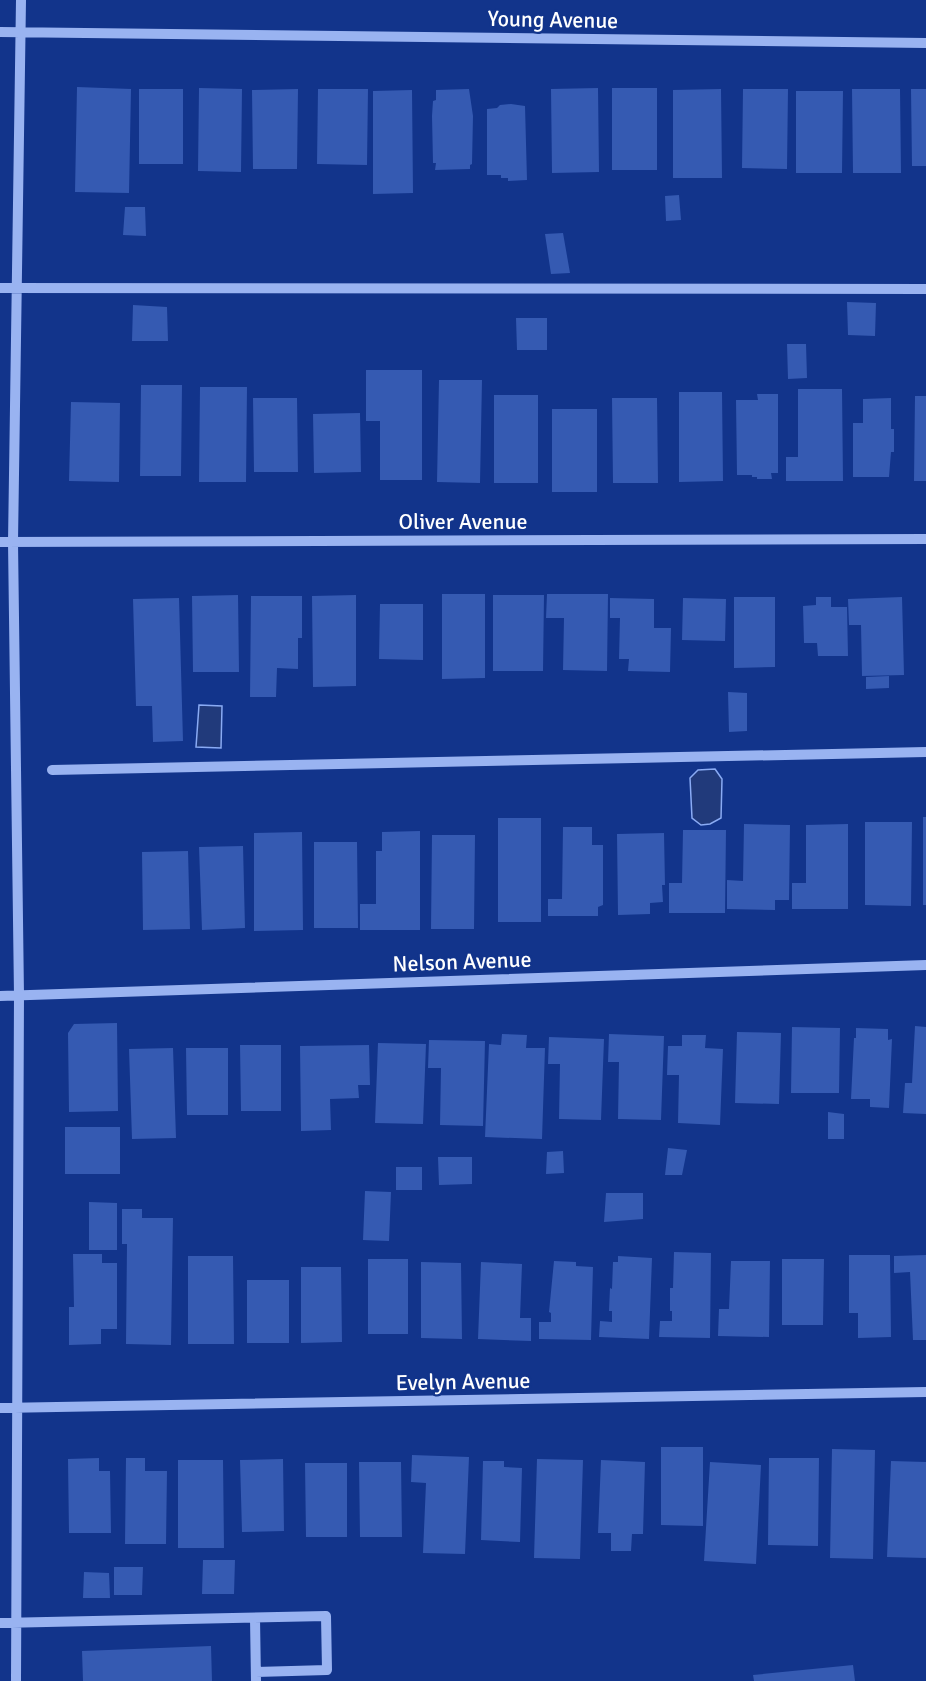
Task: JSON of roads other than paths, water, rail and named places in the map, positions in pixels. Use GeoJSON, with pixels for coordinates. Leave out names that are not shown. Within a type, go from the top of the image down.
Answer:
{"type":"FeatureCollection","features":[{"type":"Feature","properties":{"kind":"street"},"geometry":{"type":"LineString","coordinates":[[16,1681],[19,996],[13,542],[21,0]]}},
{"type":"Feature","properties":{"kind":"street","name":"Young Avenue"},"geometry":{"type":"LineString","coordinates":[[0,32],[926,43]]}},
{"type":"Feature","properties":{"kind":"street"},"geometry":{"type":"LineString","coordinates":[[0,288],[926,289]]}},
{"type":"Feature","properties":{"kind":"street","name":"Oliver Avenue"},"geometry":{"type":"LineString","coordinates":[[0,542],[926,539]]}},
{"type":"Feature","properties":{"kind":"street"},"geometry":{"type":"LineString","coordinates":[[52,770],[926,752]]}},
{"type":"Feature","properties":{"kind":"street","name":"Nelson Avenue"},"geometry":{"type":"LineString","coordinates":[[0,996],[926,965]]}},
{"type":"Feature","properties":{"kind":"street","name":"Evelyn Avenue"},"geometry":{"type":"LineString","coordinates":[[0,1408],[926,1392]]}},
{"type":"Feature","properties":{"kind":"street"},"geometry":{"type":"LineString","coordinates":[[0,1623],[326,1616],[327,1670],[256,1676],[255,1618]]}},
{"type":"Feature","properties":{"kind":"water"},"geometry":{"type":"Polygon","coordinates":[[[199,705],[222,706],[221,748],[196,747],[199,705]]]}},
{"type":"Feature","properties":{"kind":"water"},"geometry":{"type":"Polygon","coordinates":[[[715,769],[722,779],[721,818],[710,824],[701,825],[692,818],[690,778],[698,770],[715,769]]]}}]}
